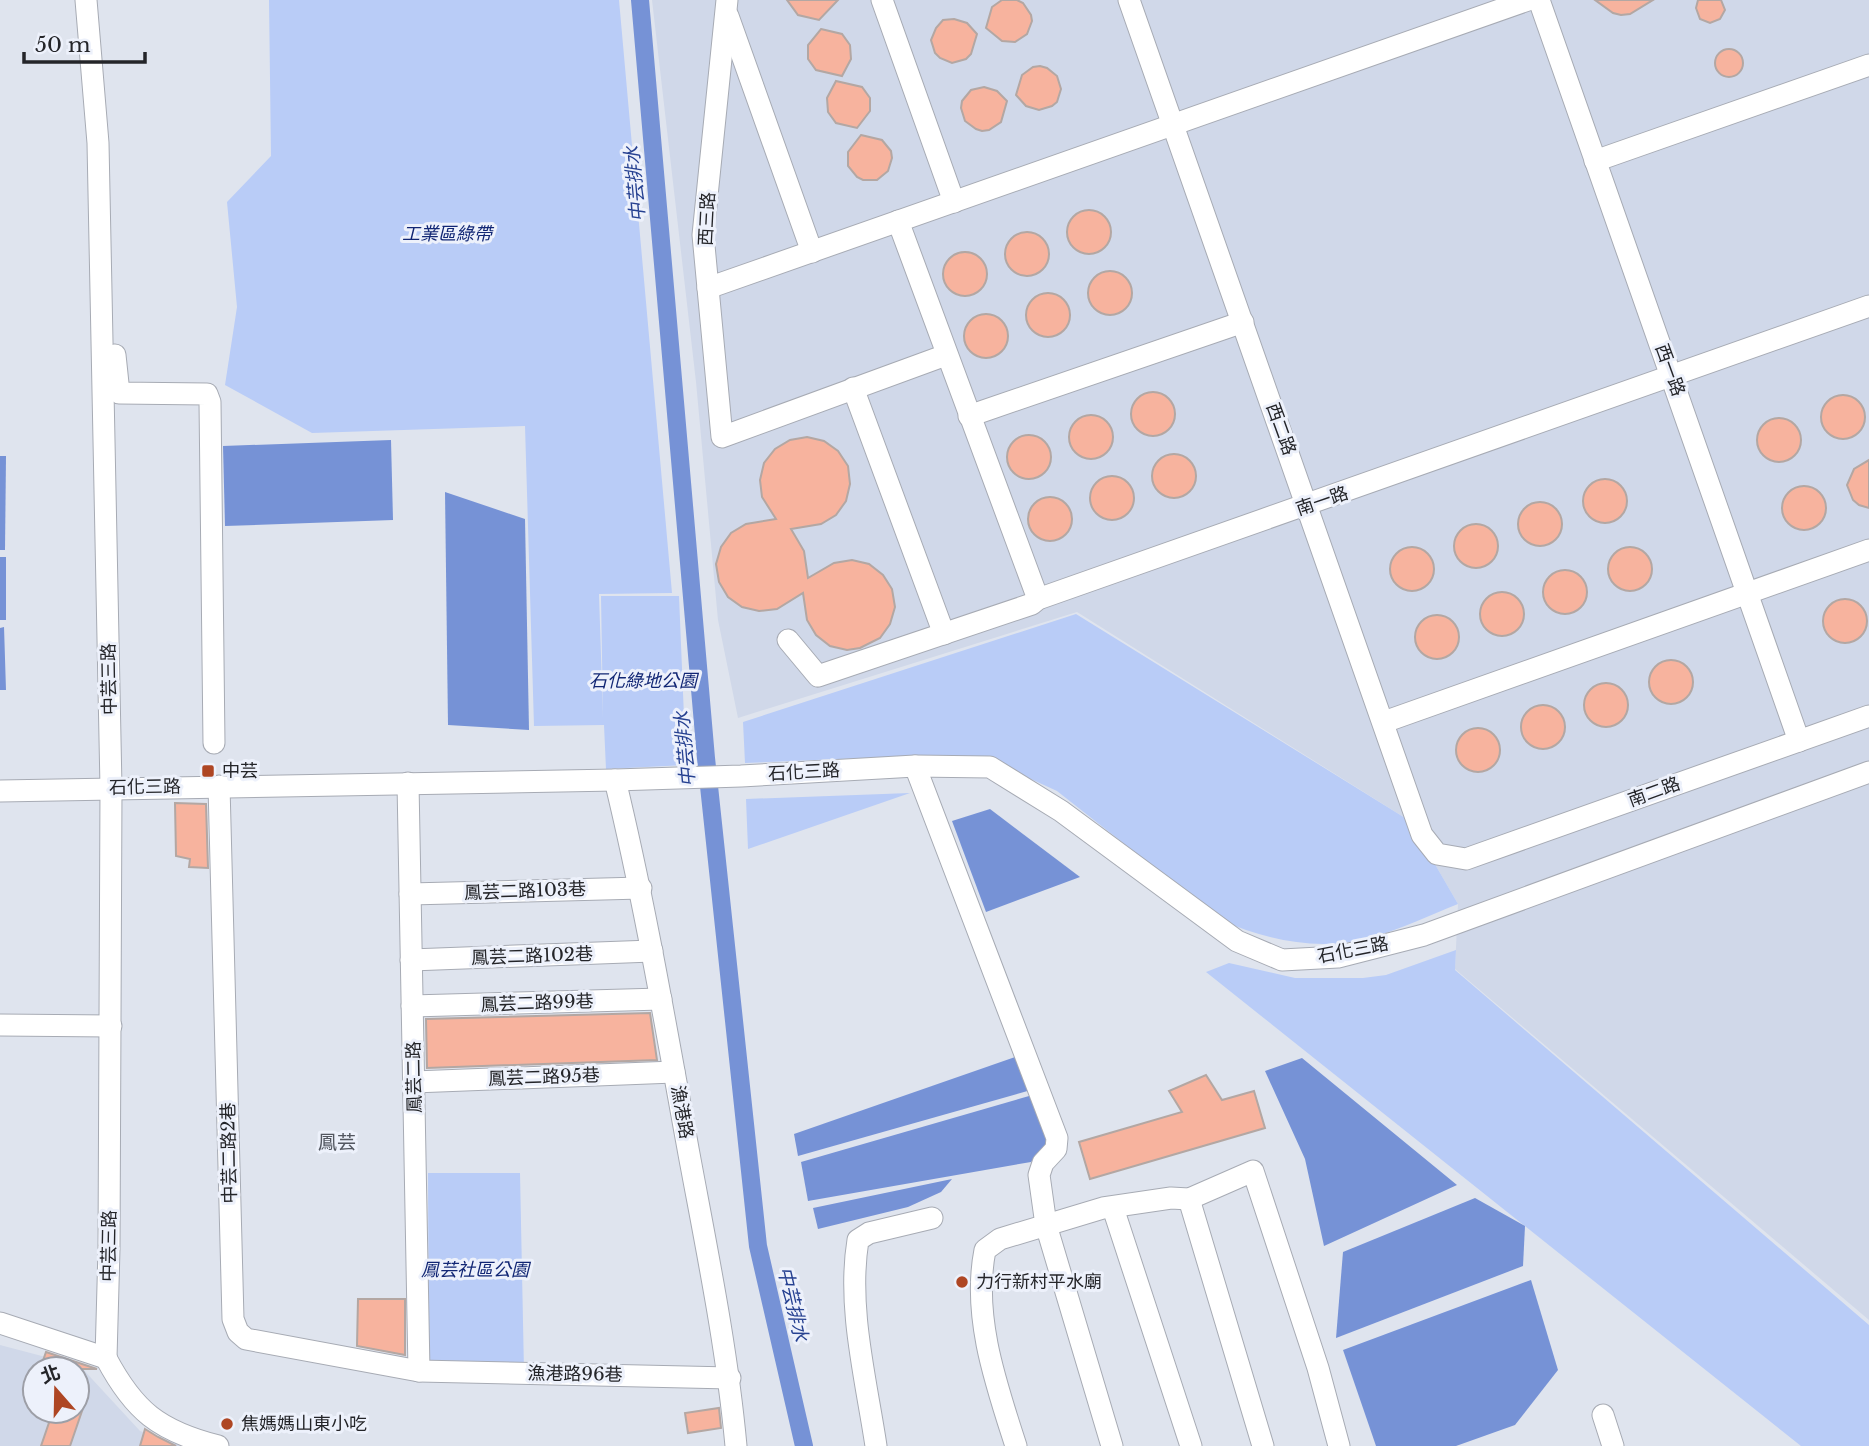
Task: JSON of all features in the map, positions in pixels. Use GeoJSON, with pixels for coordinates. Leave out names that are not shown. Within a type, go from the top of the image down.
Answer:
{"type":"FeatureCollection","features":[{"type":"Feature","properties":{"kind":"street","name":"中芸三路"},"geometry":{"type":"LineString","coordinates":[[86,0],[98,143],[111,788],[106,1358]]}},
{"type":"Feature","properties":{"kind":"street"},"geometry":{"type":"LineString","coordinates":[[882,0],[954,202]]}},
{"type":"Feature","properties":{"kind":"street","name":"西二路"},"geometry":{"type":"LineString","coordinates":[[1129,0],[1422,835],[1437,854]]}},
{"type":"Feature","properties":{"kind":"street"},"geometry":{"type":"LineString","coordinates":[[708,288],[1528,0]]}},
{"type":"Feature","properties":{"kind":"street","name":"西一路"},"geometry":{"type":"LineString","coordinates":[[1539,0],[1799,741]]}},
{"type":"Feature","properties":{"kind":"street"},"geometry":{"type":"LineString","coordinates":[[727,6],[812,251]]}},
{"type":"Feature","properties":{"kind":"street","name":"西三路"},"geometry":{"type":"LineString","coordinates":[[727,6],[703,235],[722,437],[853,388]]}},
{"type":"Feature","properties":{"kind":"street"},"geometry":{"type":"LineString","coordinates":[[1595,161],[1869,65]]}},
{"type":"Feature","properties":{"kind":"street"},"geometry":{"type":"LineString","coordinates":[[98,143],[119,393],[207,394],[210,402],[214,743]]}},
{"type":"Feature","properties":{"kind":"street"},"geometry":{"type":"LineString","coordinates":[[898,221],[1038,599]]}},
{"type":"Feature","properties":{"kind":"street","name":"南一路"},"geometry":{"type":"LineString","coordinates":[[788,640],[818,676],[1032,604],[1038,599],[1869,306]]}},
{"type":"Feature","properties":{"kind":"street"},"geometry":{"type":"LineString","coordinates":[[969,416],[1243,322]]}},
{"type":"Feature","properties":{"kind":"street"},"geometry":{"type":"LineString","coordinates":[[944,634],[853,388],[946,355]]}},
{"type":"Feature","properties":{"kind":"street"},"geometry":{"type":"LineString","coordinates":[[1384,722],[1869,550]]}},
{"type":"Feature","properties":{"kind":"street","name":"南二路"},"geometry":{"type":"LineString","coordinates":[[1437,854],[1466,859],[1869,716]]}},
{"type":"Feature","properties":{"kind":"street"},"geometry":{"type":"LineString","coordinates":[[915,766],[1057,1138],[1056,1149],[1043,1163],[1040,1175],[1046,1225],[1112,1446]]}},
{"type":"Feature","properties":{"kind":"street","name":"石化三路"},"geometry":{"type":"LineString","coordinates":[[0,790],[615,780],[915,766],[990,767],[1061,811],[1237,941],[1282,960],[1338,957],[1424,935],[1869,772]]}},
{"type":"Feature","properties":{"kind":"street","name":"漁港路"},"geometry":{"type":"LineString","coordinates":[[615,780],[641,888],[730,1378],[736,1446]]}},
{"type":"Feature","properties":{"kind":"street","name":"鳳芸二路"},"geometry":{"type":"LineString","coordinates":[[408,783],[419,1371]]}},
{"type":"Feature","properties":{"kind":"street","name":"中芸二路2巷"},"geometry":{"type":"LineString","coordinates":[[219,786],[233,1319],[238,1332],[246,1339],[419,1371]]}},
{"type":"Feature","properties":{"kind":"street","name":"鳳芸二路103巷"},"geometry":{"type":"LineString","coordinates":[[410,894],[641,888]]}},
{"type":"Feature","properties":{"kind":"street","name":"鳳芸二路102巷"},"geometry":{"type":"LineString","coordinates":[[411,960],[652,951]]}},
{"type":"Feature","properties":{"kind":"street","name":"鳳芸二路99巷"},"geometry":{"type":"LineString","coordinates":[[412,1006],[661,999]]}},
{"type":"Feature","properties":{"kind":"street"},"geometry":{"type":"LineString","coordinates":[[0,1025],[111,1026]]}},
{"type":"Feature","properties":{"kind":"street","name":"鳳芸二路95巷"},"geometry":{"type":"LineString","coordinates":[[414,1082],[674,1072]]}},
{"type":"Feature","properties":{"kind":"street"},"geometry":{"type":"LineString","coordinates":[[1016,1446],[987,1347],[980,1272],[985,1250],[1000,1238],[1102,1208],[1171,1198],[1189,1199],[1253,1171],[1318,1368],[1339,1446]]}},
{"type":"Feature","properties":{"kind":"street"},"geometry":{"type":"LineString","coordinates":[[1189,1199],[1263,1446]]}},
{"type":"Feature","properties":{"kind":"street"},"geometry":{"type":"LineString","coordinates":[[1113,1208],[1191,1446]]}},
{"type":"Feature","properties":{"kind":"street"},"geometry":{"type":"LineString","coordinates":[[876,1446],[859,1331],[854,1266],[858,1240],[869,1233],[932,1218]]}},
{"type":"Feature","properties":{"kind":"street"},"geometry":{"type":"LineString","coordinates":[[0,1324],[106,1358],[121,1386],[141,1410],[184,1437],[218,1446]]}},
{"type":"Feature","properties":{"kind":"street","name":"漁港路96巷"},"geometry":{"type":"LineString","coordinates":[[419,1371],[730,1378]]}},
{"type":"Feature","properties":{"kind":"street"},"geometry":{"type":"LineString","coordinates":[[1603,1415],[1613,1446]]}},
{"type":"Feature","properties":{"kind":"shaded area"},"geometry":{"type":"Polygon","coordinates":[[[652,0],[1869,0],[1869,1320],[1455,969],[1458,904],[1410,821],[1077,612],[738,718],[718,620],[696,382],[652,0]]]}},
{"type":"Feature","properties":{"kind":"shaded area"},"geometry":{"type":"Polygon","coordinates":[[[391,440],[393,520],[225,526],[223,446],[391,440]]]}},
{"type":"Feature","properties":{"kind":"shaded area"},"geometry":{"type":"Polygon","coordinates":[[[0,456],[6,456],[5,550],[0,550],[0,456]]]}},
{"type":"Feature","properties":{"kind":"shaded area"},"geometry":{"type":"Polygon","coordinates":[[[445,492],[525,519],[529,730],[448,725],[445,492]]]}},
{"type":"Feature","properties":{"kind":"shaded area"},"geometry":{"type":"Polygon","coordinates":[[[0,557],[6,557],[6,620],[0,620],[0,557]]]}},
{"type":"Feature","properties":{"kind":"shaded area"},"geometry":{"type":"Polygon","coordinates":[[[4,627],[6,690],[0,690],[0,628],[4,627]]]}},
{"type":"Feature","properties":{"kind":"shaded area"},"geometry":{"type":"Polygon","coordinates":[[[990,809],[1080,877],[986,912],[952,821],[990,809]]]}},
{"type":"Feature","properties":{"kind":"shaded area"},"geometry":{"type":"Polygon","coordinates":[[[1018,1056],[1031,1090],[798,1156],[794,1134],[1018,1056]]]}},
{"type":"Feature","properties":{"kind":"shaded area"},"geometry":{"type":"Polygon","coordinates":[[[1302,1058],[1457,1185],[1324,1246],[1305,1159],[1265,1071],[1302,1058]]]}},
{"type":"Feature","properties":{"kind":"shaded area"},"geometry":{"type":"Polygon","coordinates":[[[1036,1094],[1051,1145],[1031,1162],[808,1201],[801,1162],[1036,1094]]]}},
{"type":"Feature","properties":{"kind":"shaded area"},"geometry":{"type":"Polygon","coordinates":[[[952,1179],[941,1192],[908,1207],[818,1229],[813,1208],[952,1179]]]}},
{"type":"Feature","properties":{"kind":"shaded area"},"geometry":{"type":"Polygon","coordinates":[[[1475,1198],[1525,1226],[1523,1266],[1336,1338],[1343,1252],[1475,1198]]]}},
{"type":"Feature","properties":{"kind":"shaded area"},"geometry":{"type":"Polygon","coordinates":[[[1531,1280],[1558,1370],[1515,1425],[1456,1446],[1376,1446],[1343,1350],[1531,1280]]]}},
{"type":"Feature","properties":{"kind":"shaded area"},"geometry":{"type":"Polygon","coordinates":[[[0,1345],[38,1355],[21,1355],[21,1425],[91,1425],[91,1378],[140,1431],[186,1446],[0,1446],[0,1345]]]}},
{"type":"Feature","properties":{"kind":"green space","name":"工業區綠帶"},"geometry":{"type":"Polygon","coordinates":[[[269,0],[619,0],[672,593],[599,594],[603,718],[601,596],[679,596],[686,765],[606,769],[604,725],[534,726],[525,426],[312,433],[225,385],[237,307],[227,202],[271,156],[269,0]]]}},
{"type":"Feature","properties":{"kind":"green space"},"geometry":{"type":"Polygon","coordinates":[[[1076,614],[1410,821],[1458,904],[1394,930],[1354,941],[1315,944],[1276,939],[1221,920],[1057,791],[1007,768],[960,757],[936,755],[745,763],[743,722],[1076,614]]]}},
{"type":"Feature","properties":{"kind":"green space"},"geometry":{"type":"Polygon","coordinates":[[[910,793],[748,849],[746,799],[910,793]]]}},
{"type":"Feature","properties":{"kind":"green space"},"geometry":{"type":"Polygon","coordinates":[[[1456,950],[1455,970],[1869,1325],[1869,1446],[1801,1446],[1206,972],[1229,963],[1295,978],[1363,978],[1386,975],[1456,950]]]}},
{"type":"Feature","properties":{"kind":"green space","name":"鳳芸社區公園"},"geometry":{"type":"Polygon","coordinates":[[[428,1173],[520,1173],[524,1371],[429,1368],[428,1173]]]}},
{"type":"Feature","properties":{"kind":"building"},"geometry":{"type":"Polygon","coordinates":[[[787,0],[838,0],[819,20],[798,15],[787,0]]]}},
{"type":"Feature","properties":{"kind":"building"},"geometry":{"type":"Polygon","coordinates":[[[1002,0],[1017,0],[1023,3],[1031,15],[1032,21],[1027,34],[1015,42],[1002,41],[986,28],[992,7],[1002,0]]]}},
{"type":"Feature","properties":{"kind":"building"},"geometry":{"type":"Polygon","coordinates":[[[1595,0],[1653,0],[1630,14],[1621,15],[1613,13],[1595,0]]]}},
{"type":"Feature","properties":{"kind":"building"},"geometry":{"type":"Polygon","coordinates":[[[1698,0],[1721,0],[1725,10],[1720,19],[1710,23],[1700,19],[1696,8],[1698,0]]]}},
{"type":"Feature","properties":{"kind":"building"},"geometry":{"type":"Polygon","coordinates":[[[954,19],[967,23],[977,34],[971,54],[966,59],[952,63],[935,53],[931,40],[943,20],[954,19]]]}},
{"type":"Feature","properties":{"kind":"building"},"geometry":{"type":"Polygon","coordinates":[[[821,29],[842,34],[850,45],[851,59],[842,76],[816,70],[808,59],[808,45],[821,29]]]}},
{"type":"Feature","properties":{"kind":"building"},"geometry":{"type":"Polygon","coordinates":[[[1729,49],[1739,53],[1743,63],[1739,73],[1729,77],[1719,73],[1715,63],[1719,53],[1729,49]]]}},
{"type":"Feature","properties":{"kind":"building"},"geometry":{"type":"Polygon","coordinates":[[[1040,66],[1057,76],[1061,89],[1057,102],[1039,110],[1026,106],[1016,95],[1022,75],[1033,67],[1040,66]]]}},
{"type":"Feature","properties":{"kind":"building"},"geometry":{"type":"Polygon","coordinates":[[[836,81],[862,87],[870,98],[870,111],[857,128],[836,123],[828,112],[827,98],[836,81]]]}},
{"type":"Feature","properties":{"kind":"building"},"geometry":{"type":"Polygon","coordinates":[[[984,87],[997,91],[1007,101],[1001,122],[982,131],[965,121],[961,108],[962,101],[971,90],[984,87]]]}},
{"type":"Feature","properties":{"kind":"building"},"geometry":{"type":"Polygon","coordinates":[[[861,135],[882,140],[891,151],[888,171],[877,180],[863,180],[848,166],[848,152],[861,135]]]}},
{"type":"Feature","properties":{"kind":"building"},"geometry":{"type":"Polygon","coordinates":[[[1089,210],[1104,217],[1111,232],[1104,247],[1089,254],[1074,247],[1067,232],[1074,217],[1089,210]]]}},
{"type":"Feature","properties":{"kind":"building"},"geometry":{"type":"Polygon","coordinates":[[[1027,232],[1042,239],[1049,254],[1042,269],[1027,276],[1012,269],[1005,254],[1012,239],[1027,232]]]}},
{"type":"Feature","properties":{"kind":"building"},"geometry":{"type":"Polygon","coordinates":[[[965,252],[980,259],[987,274],[980,289],[965,296],[950,289],[943,274],[950,259],[965,252]]]}},
{"type":"Feature","properties":{"kind":"building"},"geometry":{"type":"Polygon","coordinates":[[[1110,271],[1125,278],[1132,293],[1125,308],[1110,315],[1095,308],[1088,293],[1095,278],[1110,271]]]}},
{"type":"Feature","properties":{"kind":"building"},"geometry":{"type":"Polygon","coordinates":[[[1048,293],[1063,300],[1070,315],[1063,330],[1048,337],[1033,330],[1026,315],[1033,300],[1048,293]]]}},
{"type":"Feature","properties":{"kind":"building"},"geometry":{"type":"Polygon","coordinates":[[[986,314],[1001,321],[1008,336],[1001,351],[986,358],[971,351],[964,336],[971,321],[986,314]]]}},
{"type":"Feature","properties":{"kind":"building"},"geometry":{"type":"Polygon","coordinates":[[[1153,392],[1168,399],[1175,414],[1168,429],[1153,436],[1138,429],[1131,414],[1138,399],[1153,392]]]}},
{"type":"Feature","properties":{"kind":"building"},"geometry":{"type":"Polygon","coordinates":[[[1843,395],[1858,402],[1865,417],[1858,432],[1843,439],[1828,432],[1821,417],[1828,402],[1843,395]]]}},
{"type":"Feature","properties":{"kind":"building"},"geometry":{"type":"Polygon","coordinates":[[[1091,415],[1106,422],[1113,437],[1106,452],[1091,459],[1076,452],[1069,437],[1076,422],[1091,415]]]}},
{"type":"Feature","properties":{"kind":"building"},"geometry":{"type":"Polygon","coordinates":[[[1779,418],[1794,425],[1801,440],[1794,455],[1779,462],[1764,455],[1757,440],[1764,425],[1779,418]]]}},
{"type":"Feature","properties":{"kind":"building"},"geometry":{"type":"Polygon","coordinates":[[[1029,435],[1044,442],[1051,457],[1044,472],[1029,479],[1014,472],[1007,457],[1014,442],[1029,435]]]}},
{"type":"Feature","properties":{"kind":"building"},"geometry":{"type":"Polygon","coordinates":[[[807,437],[824,441],[838,451],[848,466],[850,484],[846,501],[836,515],[821,524],[791,529],[804,551],[808,578],[834,563],[852,560],[869,564],[883,575],[892,589],[895,607],[890,624],[880,638],[860,648],[847,650],[830,646],[816,635],[807,620],[803,593],[777,609],[759,611],[742,607],[728,597],[719,582],[716,564],[721,547],[731,533],[746,524],[776,519],[762,497],[760,480],[764,463],[775,449],[790,440],[807,437]]]}},
{"type":"Feature","properties":{"kind":"building"},"geometry":{"type":"Polygon","coordinates":[[[1174,454],[1189,461],[1196,476],[1189,491],[1174,498],[1159,491],[1152,476],[1159,461],[1174,454]]]}},
{"type":"Feature","properties":{"kind":"building"},"geometry":{"type":"Polygon","coordinates":[[[1869,460],[1869,508],[1853,500],[1847,485],[1854,469],[1869,460]]]}},
{"type":"Feature","properties":{"kind":"building"},"geometry":{"type":"Polygon","coordinates":[[[1112,476],[1127,483],[1134,498],[1127,513],[1112,520],[1097,513],[1090,498],[1097,483],[1112,476]]]}},
{"type":"Feature","properties":{"kind":"building"},"geometry":{"type":"Polygon","coordinates":[[[1605,479],[1620,486],[1627,501],[1620,516],[1605,523],[1590,516],[1583,501],[1590,486],[1605,479]]]}},
{"type":"Feature","properties":{"kind":"building"},"geometry":{"type":"Polygon","coordinates":[[[1804,486],[1819,493],[1826,508],[1819,523],[1804,530],[1789,523],[1782,508],[1789,493],[1804,486]]]}},
{"type":"Feature","properties":{"kind":"building"},"geometry":{"type":"Polygon","coordinates":[[[1050,497],[1065,504],[1072,519],[1065,534],[1050,541],[1035,534],[1028,519],[1035,504],[1050,497]]]}},
{"type":"Feature","properties":{"kind":"building"},"geometry":{"type":"Polygon","coordinates":[[[1540,502],[1555,509],[1562,524],[1555,539],[1540,546],[1525,539],[1518,524],[1525,509],[1540,502]]]}},
{"type":"Feature","properties":{"kind":"building"},"geometry":{"type":"Polygon","coordinates":[[[1476,524],[1491,531],[1498,546],[1491,561],[1476,568],[1461,561],[1454,546],[1461,531],[1476,524]]]}},
{"type":"Feature","properties":{"kind":"building"},"geometry":{"type":"Polygon","coordinates":[[[1412,547],[1427,554],[1434,569],[1427,584],[1412,591],[1397,584],[1390,569],[1397,554],[1412,547]]]}},
{"type":"Feature","properties":{"kind":"building"},"geometry":{"type":"Polygon","coordinates":[[[1630,547],[1645,554],[1652,569],[1645,584],[1630,591],[1615,584],[1608,569],[1615,554],[1630,547]]]}},
{"type":"Feature","properties":{"kind":"building"},"geometry":{"type":"Polygon","coordinates":[[[1565,570],[1580,577],[1587,592],[1580,607],[1565,614],[1550,607],[1543,592],[1550,577],[1565,570]]]}},
{"type":"Feature","properties":{"kind":"building"},"geometry":{"type":"Polygon","coordinates":[[[1502,592],[1517,599],[1524,614],[1517,629],[1502,636],[1487,629],[1480,614],[1487,599],[1502,592]]]}},
{"type":"Feature","properties":{"kind":"building"},"geometry":{"type":"Polygon","coordinates":[[[1845,599],[1860,606],[1867,621],[1860,636],[1845,643],[1830,636],[1823,621],[1830,606],[1845,599]]]}},
{"type":"Feature","properties":{"kind":"building"},"geometry":{"type":"Polygon","coordinates":[[[1437,615],[1452,622],[1459,637],[1452,652],[1437,659],[1422,652],[1415,637],[1422,622],[1437,615]]]}},
{"type":"Feature","properties":{"kind":"building"},"geometry":{"type":"Polygon","coordinates":[[[1671,660],[1686,667],[1693,682],[1686,697],[1671,704],[1656,697],[1649,682],[1656,667],[1671,660]]]}},
{"type":"Feature","properties":{"kind":"building"},"geometry":{"type":"Polygon","coordinates":[[[1606,683],[1621,690],[1628,705],[1621,720],[1606,727],[1591,720],[1584,705],[1591,690],[1606,683]]]}},
{"type":"Feature","properties":{"kind":"building"},"geometry":{"type":"Polygon","coordinates":[[[1543,705],[1558,712],[1565,727],[1558,742],[1543,749],[1528,742],[1521,727],[1528,712],[1543,705]]]}},
{"type":"Feature","properties":{"kind":"building"},"geometry":{"type":"Polygon","coordinates":[[[1478,728],[1493,735],[1500,750],[1493,765],[1478,772],[1463,765],[1456,750],[1463,735],[1478,728]]]}},
{"type":"Feature","properties":{"kind":"building"},"geometry":{"type":"Polygon","coordinates":[[[175,803],[206,804],[208,868],[189,867],[190,859],[176,856],[175,803]]]}},
{"type":"Feature","properties":{"kind":"building"},"geometry":{"type":"Polygon","coordinates":[[[650,1013],[657,1060],[427,1068],[426,1019],[650,1013]]]}},
{"type":"Feature","properties":{"kind":"building"},"geometry":{"type":"Polygon","coordinates":[[[1206,1075],[1222,1100],[1254,1091],[1265,1128],[1090,1179],[1079,1142],[1182,1112],[1169,1091],[1206,1075]]]}},
{"type":"Feature","properties":{"kind":"building"},"geometry":{"type":"Polygon","coordinates":[[[358,1299],[405,1299],[405,1355],[357,1346],[358,1299]]]}},
{"type":"Feature","properties":{"kind":"building"},"geometry":{"type":"Polygon","coordinates":[[[719,1408],[721,1428],[688,1433],[685,1413],[719,1408]]]}},
{"type":"Feature","properties":{"kind":"building"},"geometry":{"type":"Polygon","coordinates":[[[48,1425],[77,1425],[70,1446],[41,1446],[48,1425]]]}},
{"type":"Feature","properties":{"kind":"building"},"geometry":{"type":"Polygon","coordinates":[[[145,1429],[158,1437],[176,1446],[140,1446],[145,1429]]]}},
{"type":"Feature","properties":{"kind":"waterway","name":"中芸排水"},"geometry":{"type":"LineString","coordinates":[[640,0],[706,758],[758,1246],[804,1446]]}},
{"type":"Feature","properties":{"kind":"place","name":"中芸"},"geometry":{"type":"Point","coordinates":[208,771]}},
{"type":"Feature","properties":{"kind":"place","name":"力行新村平水廟"},"geometry":{"type":"Point","coordinates":[962,1282]}},
{"type":"Feature","properties":{"kind":"place","name":"焦媽媽山東小吃"},"geometry":{"type":"Point","coordinates":[227,1424]}},
{"type":"Feature","properties":{"kind":"district","name":"鳳芸"},"geometry":{"type":"Point","coordinates":[337,1142]}},
{"type":"Feature","properties":{"kind":"park label","name":"石化綠地公園"},"geometry":{"type":"Point","coordinates":[643,681]}}]}
